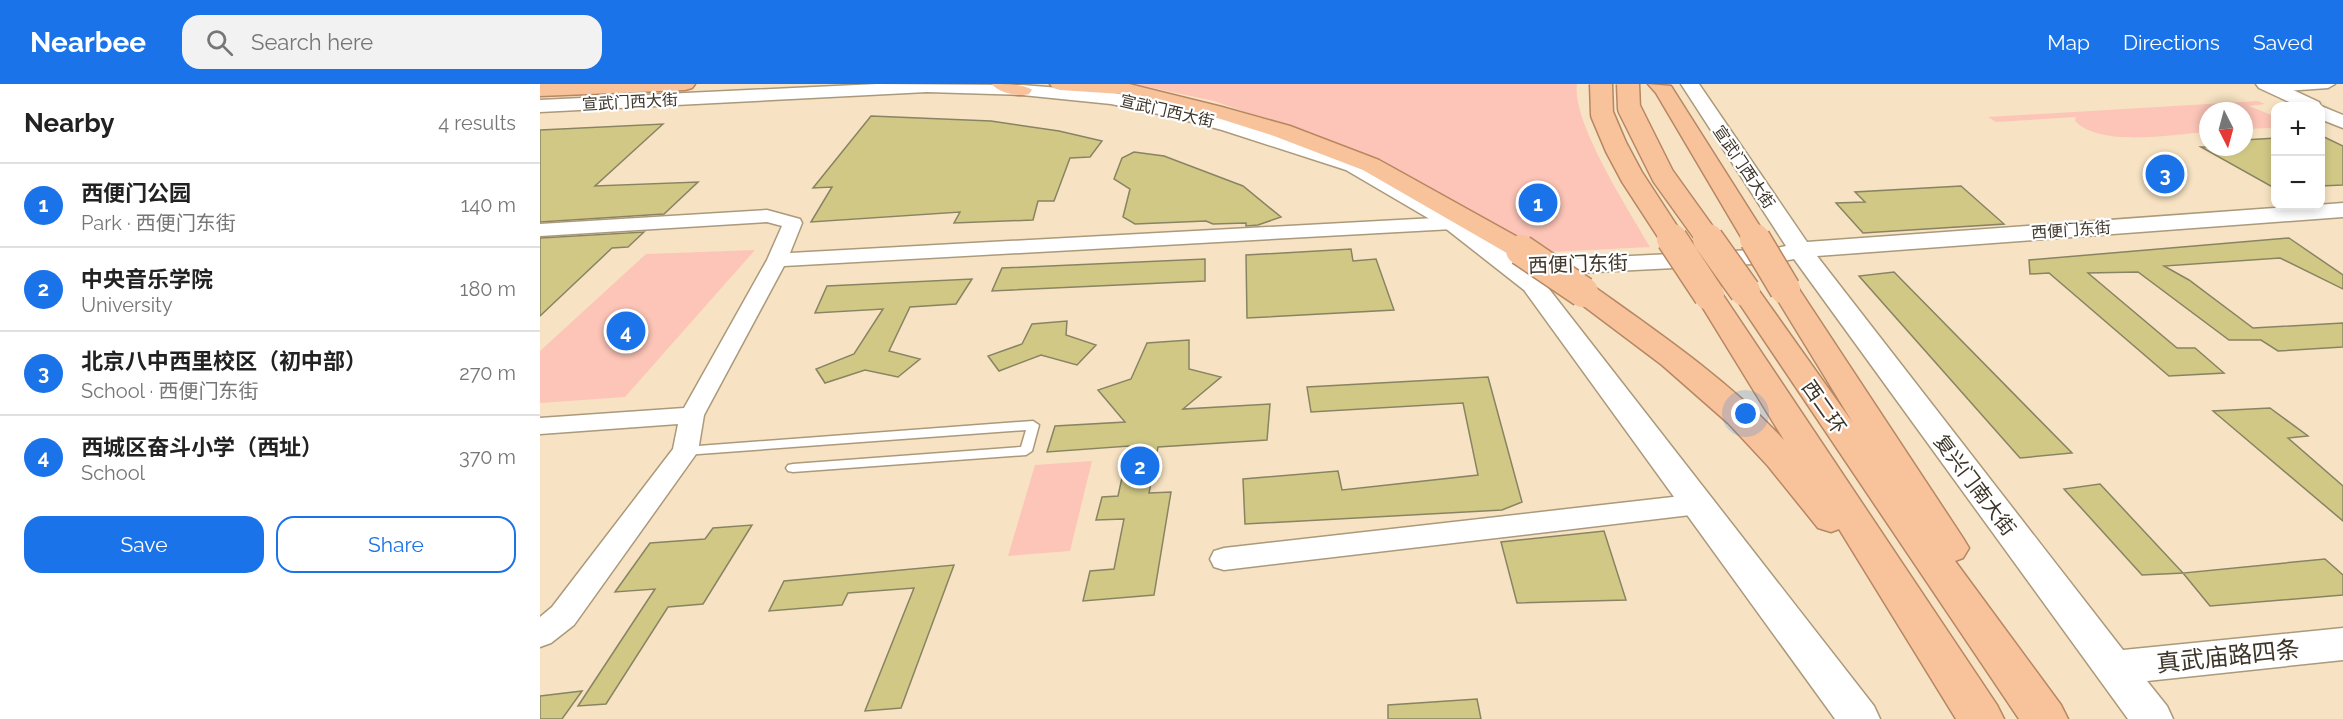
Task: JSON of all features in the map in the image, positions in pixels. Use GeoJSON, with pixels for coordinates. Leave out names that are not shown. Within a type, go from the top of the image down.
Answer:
{"type":"FeatureCollection","features":[{"type":"Feature","properties":{"kind":"highway","name":"宣武门西大街"},"geometry":{"type":"LineString","coordinates":[[540,90],[686,84]]}},
{"type":"Feature","properties":{"kind":"highway"},"geometry":{"type":"LineString","coordinates":[[1002,84],[1022,90]]}},
{"type":"Feature","properties":{"kind":"highway"},"geometry":{"type":"LineString","coordinates":[[1060,84],[1121,88],[1249,120],[1328,147],[1399,179],[1514,258],[1582,292],[1641,334],[1726,402],[1778,454],[1922,627]]}},
{"type":"Feature","properties":{"kind":"highway","name":"西二环"},"geometry":{"type":"LineString","coordinates":[[1601,84],[1602,114],[1632,177],[1981,719]]}},
{"type":"Feature","properties":{"kind":"highway","name":"西二环"},"geometry":{"type":"LineString","coordinates":[[1628,84],[1629,108],[1663,176],[2044,719]]}},
{"type":"Feature","properties":{"kind":"highway"},"geometry":{"type":"LineString","coordinates":[[1658,84],[1664,90],[1752,236],[1798,268],[1956,560],[2017,680]]}},
{"type":"Feature","properties":{"kind":"street","name":"宣武门西大街"},"geometry":{"type":"LineString","coordinates":[[1690,84],[1798,268]]}},
{"type":"Feature","properties":{"kind":"street"},"geometry":{"type":"LineString","coordinates":[[2269,86],[2328,84]]}},
{"type":"Feature","properties":{"kind":"street"},"geometry":{"type":"LineString","coordinates":[[2269,86],[2303,102]]}},
{"type":"Feature","properties":{"kind":"street","name":"宣武门西大街"},"geometry":{"type":"LineString","coordinates":[[540,106],[927,87],[1022,90],[1111,98],[1229,126],[1353,166],[1514,258]]}},
{"type":"Feature","properties":{"kind":"street"},"geometry":{"type":"LineString","coordinates":[[2325,113],[2343,122]]}},
{"type":"Feature","properties":{"kind":"street","name":"西便门东街"},"geometry":{"type":"LineString","coordinates":[[1514,258],[1531,268],[1762,256],[1798,268],[2343,210]]}},
{"type":"Feature","properties":{"kind":"street"},"geometry":{"type":"LineString","coordinates":[[540,230],[767,216],[793,223],[777,260],[692,415],[685,451],[563,616],[540,634]]}},
{"type":"Feature","properties":{"kind":"street"},"geometry":{"type":"LineString","coordinates":[[777,260],[1454,223]]}},
{"type":"Feature","properties":{"kind":"street"},"geometry":{"type":"LineString","coordinates":[[1514,258],[1859,719]]}},
{"type":"Feature","properties":{"kind":"street"},"geometry":{"type":"LineString","coordinates":[[1533,285],[1798,268]]}},
{"type":"Feature","properties":{"kind":"street","name":"复兴门南大街"},"geometry":{"type":"LineString","coordinates":[[1798,268],[2152,719]]}},
{"type":"Feature","properties":{"kind":"street"},"geometry":{"type":"LineString","coordinates":[[540,426],[692,415]]}},
{"type":"Feature","properties":{"kind":"street"},"geometry":{"type":"LineString","coordinates":[[1224,559],[1699,504]]}},
{"type":"Feature","properties":{"kind":"street","name":"真武庙路四条"},"geometry":{"type":"LineString","coordinates":[[2113,668],[2343,644]]}},
{"type":"Feature","properties":{"kind":"lane"},"geometry":{"type":"LineString","coordinates":[[685,451],[1032,425],[1026,451],[793,468]]}},
{"type":"Feature","properties":{"kind":"shaded area"},"geometry":{"type":"Polygon","coordinates":[[[1134,84],[1577,84],[1583,120],[1592,143],[1650,247],[1531,253],[1381,159],[1214,101],[1134,84]]]}},
{"type":"Feature","properties":{"kind":"shaded area"},"geometry":{"type":"Polygon","coordinates":[[[2258,101],[2265,104],[2253,106],[2253,102],[2241,102],[2258,101]]]}},
{"type":"Feature","properties":{"kind":"shaded area"},"geometry":{"type":"Polygon","coordinates":[[[2199,104],[2199,133],[2157,137],[2119,137],[2087,129],[2075,121],[2076,117],[1996,122],[1988,117],[2199,104]]]}},
{"type":"Feature","properties":{"kind":"shaded area"},"geometry":{"type":"Polygon","coordinates":[[[2253,108],[2271,115],[2271,128],[2253,129],[2253,108]]]}},
{"type":"Feature","properties":{"kind":"shaded area"},"geometry":{"type":"Polygon","coordinates":[[[755,250],[625,397],[540,403],[540,351],[646,254],[755,250]]]}},
{"type":"Feature","properties":{"kind":"shaded area"},"geometry":{"type":"Polygon","coordinates":[[[1092,461],[1070,551],[1008,556],[1035,465],[1092,461]]]}},
{"type":"Feature","properties":{"kind":"building"},"geometry":{"type":"Polygon","coordinates":[[[871,116],[991,121],[1059,131],[1102,141],[1090,157],[1070,158],[1054,201],[1038,201],[1033,220],[954,223],[960,212],[811,222],[832,187],[813,188],[871,116]]]}},
{"type":"Feature","properties":{"kind":"building"},"geometry":{"type":"Polygon","coordinates":[[[663,124],[595,186],[698,182],[664,214],[540,222],[540,130],[663,124]]]}},
{"type":"Feature","properties":{"kind":"building"},"geometry":{"type":"Polygon","coordinates":[[[2325,137],[2343,146],[2343,185],[2325,186],[2325,137]]]}},
{"type":"Feature","properties":{"kind":"building"},"geometry":{"type":"Polygon","coordinates":[[[2271,138],[2271,186],[2217,156],[2253,156],[2253,139],[2271,138]]]}},
{"type":"Feature","properties":{"kind":"building"},"geometry":{"type":"Polygon","coordinates":[[[1134,152],[1164,156],[1243,186],[1281,217],[1258,225],[1246,226],[1246,223],[1213,224],[1206,221],[1135,224],[1123,217],[1130,189],[1114,179],[1122,158],[1134,152]]]}},
{"type":"Feature","properties":{"kind":"building"},"geometry":{"type":"Polygon","coordinates":[[[1961,186],[2004,224],[1863,233],[1836,203],[1865,202],[1855,192],[1961,186]]]}},
{"type":"Feature","properties":{"kind":"building"},"geometry":{"type":"Polygon","coordinates":[[[644,232],[628,247],[612,248],[540,316],[540,238],[644,232]]]}},
{"type":"Feature","properties":{"kind":"building"},"geometry":{"type":"Polygon","coordinates":[[[2289,238],[2343,275],[2343,289],[2280,258],[2164,266],[2189,280],[2253,328],[2343,323],[2343,347],[2278,351],[2261,340],[2229,340],[2138,272],[2088,273],[2177,348],[2195,348],[2224,373],[2169,376],[2049,273],[2030,274],[2029,260],[2289,238]]]}},
{"type":"Feature","properties":{"kind":"building"},"geometry":{"type":"Polygon","coordinates":[[[1351,249],[1353,261],[1376,259],[1394,310],[1247,318],[1246,255],[1351,249]]]}},
{"type":"Feature","properties":{"kind":"building"},"geometry":{"type":"Polygon","coordinates":[[[1205,259],[1205,281],[992,291],[1002,268],[1205,259]]]}},
{"type":"Feature","properties":{"kind":"building"},"geometry":{"type":"Polygon","coordinates":[[[1894,272],[2072,453],[2020,458],[1859,276],[1894,272]]]}},
{"type":"Feature","properties":{"kind":"building"},"geometry":{"type":"Polygon","coordinates":[[[972,279],[956,304],[910,307],[889,351],[920,359],[898,377],[865,370],[825,383],[816,369],[854,354],[883,309],[815,313],[827,286],[972,279]]]}},
{"type":"Feature","properties":{"kind":"building"},"geometry":{"type":"Polygon","coordinates":[[[1067,321],[1066,335],[1096,345],[1077,365],[1041,355],[999,371],[988,356],[1022,344],[1032,324],[1067,321]]]}},
{"type":"Feature","properties":{"kind":"building"},"geometry":{"type":"Polygon","coordinates":[[[1189,340],[1189,369],[1221,377],[1183,409],[1270,404],[1267,440],[1158,447],[1149,493],[1171,492],[1154,595],[1083,601],[1090,571],[1114,569],[1124,519],[1096,520],[1102,497],[1118,496],[1129,446],[1047,452],[1055,426],[1125,422],[1098,390],[1131,379],[1147,343],[1189,340]]]}},
{"type":"Feature","properties":{"kind":"building"},"geometry":{"type":"Polygon","coordinates":[[[1488,377],[1522,502],[1502,510],[1245,524],[1243,479],[1338,471],[1342,490],[1478,475],[1463,403],[1311,412],[1307,387],[1488,377]]]}},
{"type":"Feature","properties":{"kind":"building"},"geometry":{"type":"Polygon","coordinates":[[[2270,408],[2308,436],[2288,438],[2343,486],[2343,521],[2213,411],[2270,408]]]}},
{"type":"Feature","properties":{"kind":"building"},"geometry":{"type":"Polygon","coordinates":[[[2100,484],[2183,573],[2142,575],[2064,489],[2100,484]]]}},
{"type":"Feature","properties":{"kind":"building"},"geometry":{"type":"Polygon","coordinates":[[[752,525],[703,604],[668,607],[606,704],[578,706],[655,589],[615,592],[650,543],[705,539],[713,528],[752,525]]]}},
{"type":"Feature","properties":{"kind":"building"},"geometry":{"type":"Polygon","coordinates":[[[1604,531],[1626,600],[1517,603],[1501,542],[1604,531]]]}},
{"type":"Feature","properties":{"kind":"building"},"geometry":{"type":"Polygon","coordinates":[[[2325,559],[2343,575],[2343,595],[2210,606],[2183,573],[2325,559]]]}},
{"type":"Feature","properties":{"kind":"building"},"geometry":{"type":"Polygon","coordinates":[[[954,565],[901,708],[865,711],[914,588],[848,593],[842,605],[769,611],[784,581],[954,565]]]}},
{"type":"Feature","properties":{"kind":"building"},"geometry":{"type":"Polygon","coordinates":[[[582,691],[562,719],[540,719],[540,696],[582,691]]]}},
{"type":"Feature","properties":{"kind":"building"},"geometry":{"type":"Polygon","coordinates":[[[1477,699],[1481,719],[1388,719],[1388,705],[1477,699]]]}},
{"type":"Feature","properties":{"kind":"place","name":"北京八中西里校区（初中部）"},"geometry":{"type":"Point","coordinates":[2165,174]}},
{"type":"Feature","properties":{"kind":"place","name":"西便门公园"},"geometry":{"type":"Point","coordinates":[1538,203]}},
{"type":"Feature","properties":{"kind":"place","name":"西城区奋斗小学（西址）"},"geometry":{"type":"Point","coordinates":[626,331]}},
{"type":"Feature","properties":{"kind":"place","name":"中央音乐学院"},"geometry":{"type":"Point","coordinates":[1140,466]}}]}
